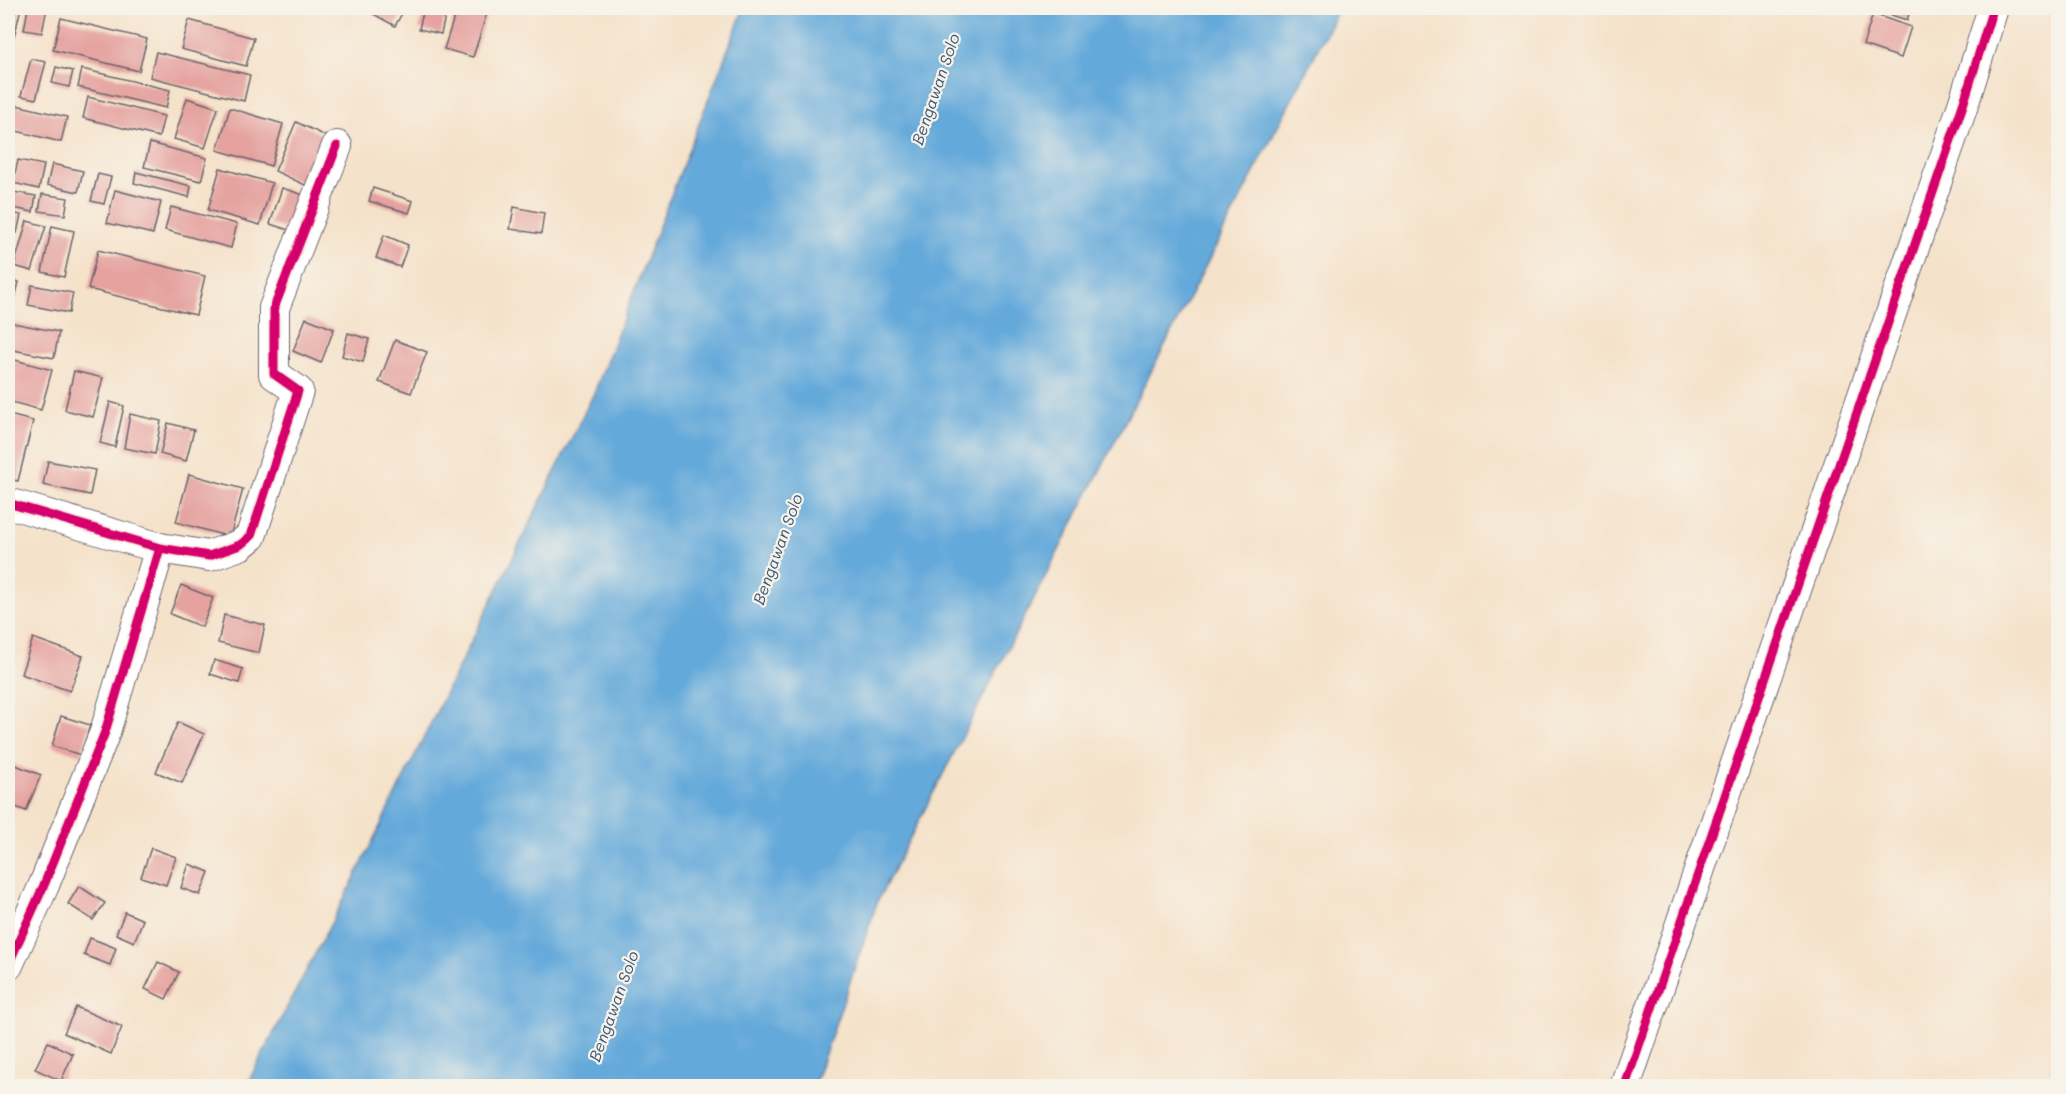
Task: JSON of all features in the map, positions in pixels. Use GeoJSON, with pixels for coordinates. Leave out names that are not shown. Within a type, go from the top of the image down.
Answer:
{"type":"FeatureCollection","features":[{"type":"Feature","properties":{"kind":"street"},"geometry":{"type":"LineString","coordinates":[[1625,1086],[1964,102],[1993,8]]}},
{"type":"Feature","properties":{"kind":"street"},"geometry":{"type":"LineString","coordinates":[[8,503],[160,548],[209,556],[240,545],[251,536],[298,391],[274,374],[274,308],[337,146]]}},
{"type":"Feature","properties":{"kind":"street"},"geometry":{"type":"LineString","coordinates":[[8,965],[44,885],[105,732],[160,548]]}},
{"type":"Feature","properties":{"kind":"water","name":"Bengawan Solo"},"geometry":{"type":"Polygon","coordinates":[[[744,8],[1339,8],[878,900],[814,1086],[246,1086],[348,891],[595,391],[744,8]]]}},
{"type":"Feature","properties":{"kind":"building"},"geometry":{"type":"Polygon","coordinates":[[[8,8],[21,8],[13,41],[8,40],[8,8]]]}},
{"type":"Feature","properties":{"kind":"building"},"geometry":{"type":"Polygon","coordinates":[[[28,8],[47,8],[42,33],[24,30],[28,8]]]}},
{"type":"Feature","properties":{"kind":"building"},"geometry":{"type":"Polygon","coordinates":[[[370,8],[405,8],[395,26],[368,11],[370,8]]]}},
{"type":"Feature","properties":{"kind":"building"},"geometry":{"type":"Polygon","coordinates":[[[424,8],[447,8],[441,34],[419,29],[424,8]]]}},
{"type":"Feature","properties":{"kind":"building"},"geometry":{"type":"Polygon","coordinates":[[[457,8],[470,8],[487,13],[473,57],[444,49],[457,8]]]}},
{"type":"Feature","properties":{"kind":"building"},"geometry":{"type":"Polygon","coordinates":[[[1876,8],[1911,8],[1907,20],[1875,10],[1876,8]]]}},
{"type":"Feature","properties":{"kind":"building"},"geometry":{"type":"Polygon","coordinates":[[[1873,14],[1911,27],[1901,58],[1863,45],[1873,14]]]}},
{"type":"Feature","properties":{"kind":"building"},"geometry":{"type":"Polygon","coordinates":[[[61,18],[147,39],[139,71],[53,50],[61,18]]]}},
{"type":"Feature","properties":{"kind":"building"},"geometry":{"type":"Polygon","coordinates":[[[189,20],[254,38],[246,66],[181,49],[189,20]]]}},
{"type":"Feature","properties":{"kind":"building"},"geometry":{"type":"Polygon","coordinates":[[[156,52],[250,75],[244,101],[150,77],[156,52]]]}},
{"type":"Feature","properties":{"kind":"building"},"geometry":{"type":"Polygon","coordinates":[[[8,56],[12,57],[9,77],[8,77],[8,56]]]}},
{"type":"Feature","properties":{"kind":"building"},"geometry":{"type":"Polygon","coordinates":[[[31,59],[46,62],[36,99],[21,96],[31,59]]]}},
{"type":"Feature","properties":{"kind":"building"},"geometry":{"type":"Polygon","coordinates":[[[56,67],[73,71],[69,87],[52,83],[56,67]]]}},
{"type":"Feature","properties":{"kind":"building"},"geometry":{"type":"Polygon","coordinates":[[[82,69],[170,90],[166,108],[78,87],[82,69]]]}},
{"type":"Feature","properties":{"kind":"building"},"geometry":{"type":"Polygon","coordinates":[[[88,97],[164,116],[159,137],[83,118],[88,97]]]}},
{"type":"Feature","properties":{"kind":"building"},"geometry":{"type":"Polygon","coordinates":[[[187,98],[218,108],[205,148],[174,139],[187,98]]]}},
{"type":"Feature","properties":{"kind":"building"},"geometry":{"type":"Polygon","coordinates":[[[8,103],[67,117],[61,142],[8,129],[8,103]]]}},
{"type":"Feature","properties":{"kind":"building"},"geometry":{"type":"Polygon","coordinates":[[[230,108],[283,124],[271,166],[217,150],[230,108]]]}},
{"type":"Feature","properties":{"kind":"building"},"geometry":{"type":"Polygon","coordinates":[[[296,122],[328,137],[307,186],[275,171],[296,122]]]}},
{"type":"Feature","properties":{"kind":"building"},"geometry":{"type":"Polygon","coordinates":[[[150,143],[207,158],[201,181],[144,167],[150,143]]]}},
{"type":"Feature","properties":{"kind":"building"},"geometry":{"type":"Polygon","coordinates":[[[18,160],[44,165],[39,189],[13,183],[18,160]]]}},
{"type":"Feature","properties":{"kind":"building"},"geometry":{"type":"Polygon","coordinates":[[[52,164],[83,171],[78,192],[47,185],[52,164]]]}},
{"type":"Feature","properties":{"kind":"building"},"geometry":{"type":"Polygon","coordinates":[[[220,168],[272,183],[260,225],[208,210],[220,168]]]}},
{"type":"Feature","properties":{"kind":"building"},"geometry":{"type":"Polygon","coordinates":[[[136,172],[191,186],[189,197],[134,183],[136,172]]]}},
{"type":"Feature","properties":{"kind":"building"},"geometry":{"type":"Polygon","coordinates":[[[98,174],[111,177],[104,204],[91,201],[98,174]]]}},
{"type":"Feature","properties":{"kind":"building"},"geometry":{"type":"Polygon","coordinates":[[[282,188],[313,198],[301,234],[270,224],[282,188]]]}},
{"type":"Feature","properties":{"kind":"building"},"geometry":{"type":"Polygon","coordinates":[[[373,188],[413,201],[409,213],[369,201],[373,188]]]}},
{"type":"Feature","properties":{"kind":"building"},"geometry":{"type":"Polygon","coordinates":[[[115,190],[161,202],[153,234],[107,223],[115,190]]]}},
{"type":"Feature","properties":{"kind":"building"},"geometry":{"type":"Polygon","coordinates":[[[8,191],[36,196],[33,212],[8,207],[8,191]]]}},
{"type":"Feature","properties":{"kind":"building"},"geometry":{"type":"Polygon","coordinates":[[[42,194],[68,198],[65,215],[39,211],[42,194]]]}},
{"type":"Feature","properties":{"kind":"building"},"geometry":{"type":"Polygon","coordinates":[[[171,207],[237,224],[231,248],[165,230],[171,207]]]}},
{"type":"Feature","properties":{"kind":"building"},"geometry":{"type":"Polygon","coordinates":[[[514,207],[544,213],[541,234],[510,229],[514,207]]]}},
{"type":"Feature","properties":{"kind":"building"},"geometry":{"type":"Polygon","coordinates":[[[8,212],[21,215],[17,233],[8,231],[8,212]]]}},
{"type":"Feature","properties":{"kind":"building"},"geometry":{"type":"Polygon","coordinates":[[[27,221],[46,226],[32,271],[14,266],[27,221]]]}},
{"type":"Feature","properties":{"kind":"building"},"geometry":{"type":"Polygon","coordinates":[[[52,226],[74,231],[64,277],[42,272],[52,226]]]}},
{"type":"Feature","properties":{"kind":"building"},"geometry":{"type":"Polygon","coordinates":[[[384,235],[408,245],[400,267],[376,258],[384,235]]]}},
{"type":"Feature","properties":{"kind":"building"},"geometry":{"type":"Polygon","coordinates":[[[98,250],[205,276],[196,315],[88,289],[98,250]]]}},
{"type":"Feature","properties":{"kind":"building"},"geometry":{"type":"Polygon","coordinates":[[[8,279],[19,282],[14,302],[8,301],[8,279]]]}},
{"type":"Feature","properties":{"kind":"building"},"geometry":{"type":"Polygon","coordinates":[[[32,285],[73,293],[69,313],[28,305],[32,285]]]}},
{"type":"Feature","properties":{"kind":"building"},"geometry":{"type":"Polygon","coordinates":[[[306,318],[334,329],[321,363],[293,351],[306,318]]]}},
{"type":"Feature","properties":{"kind":"building"},"geometry":{"type":"Polygon","coordinates":[[[8,322],[59,332],[54,358],[8,349],[8,322]]]}},
{"type":"Feature","properties":{"kind":"building"},"geometry":{"type":"Polygon","coordinates":[[[348,333],[369,339],[363,362],[342,356],[348,333]]]}},
{"type":"Feature","properties":{"kind":"building"},"geometry":{"type":"Polygon","coordinates":[[[395,340],[427,352],[411,393],[379,382],[395,340]]]}},
{"type":"Feature","properties":{"kind":"building"},"geometry":{"type":"Polygon","coordinates":[[[8,358],[52,370],[41,410],[8,401],[8,358]]]}},
{"type":"Feature","properties":{"kind":"building"},"geometry":{"type":"Polygon","coordinates":[[[74,371],[103,378],[93,417],[65,410],[74,371]]]}},
{"type":"Feature","properties":{"kind":"building"},"geometry":{"type":"Polygon","coordinates":[[[110,402],[124,406],[115,447],[100,443],[110,402]]]}},
{"type":"Feature","properties":{"kind":"building"},"geometry":{"type":"Polygon","coordinates":[[[130,414],[161,421],[155,454],[124,448],[130,414]]]}},
{"type":"Feature","properties":{"kind":"building"},"geometry":{"type":"Polygon","coordinates":[[[9,415],[33,421],[18,481],[8,479],[9,415]]]}},
{"type":"Feature","properties":{"kind":"building"},"geometry":{"type":"Polygon","coordinates":[[[168,423],[194,430],[186,461],[160,454],[168,423]]]}},
{"type":"Feature","properties":{"kind":"building"},"geometry":{"type":"Polygon","coordinates":[[[48,461],[95,470],[90,495],[43,485],[48,461]]]}},
{"type":"Feature","properties":{"kind":"building"},"geometry":{"type":"Polygon","coordinates":[[[189,474],[243,489],[230,537],[176,522],[189,474]]]}},
{"type":"Feature","properties":{"kind":"building"},"geometry":{"type":"Polygon","coordinates":[[[181,585],[213,598],[202,627],[170,614],[181,585]]]}},
{"type":"Feature","properties":{"kind":"building"},"geometry":{"type":"Polygon","coordinates":[[[224,615],[265,625],[259,653],[218,643],[224,615]]]}},
{"type":"Feature","properties":{"kind":"building"},"geometry":{"type":"Polygon","coordinates":[[[33,638],[83,656],[70,691],[21,674],[33,638]]]}},
{"type":"Feature","properties":{"kind":"building"},"geometry":{"type":"Polygon","coordinates":[[[214,660],[243,669],[239,683],[210,674],[214,660]]]}},
{"type":"Feature","properties":{"kind":"building"},"geometry":{"type":"Polygon","coordinates":[[[61,716],[90,725],[81,755],[52,746],[61,716]]]}},
{"type":"Feature","properties":{"kind":"building"},"geometry":{"type":"Polygon","coordinates":[[[178,722],[204,734],[182,783],[156,772],[178,722]]]}},
{"type":"Feature","properties":{"kind":"building"},"geometry":{"type":"Polygon","coordinates":[[[8,762],[41,775],[26,811],[8,804],[8,762]]]}},
{"type":"Feature","properties":{"kind":"building"},"geometry":{"type":"Polygon","coordinates":[[[151,848],[176,857],[166,885],[141,877],[151,848]]]}},
{"type":"Feature","properties":{"kind":"building"},"geometry":{"type":"Polygon","coordinates":[[[189,864],[209,872],[200,895],[181,888],[189,864]]]}},
{"type":"Feature","properties":{"kind":"building"},"geometry":{"type":"Polygon","coordinates":[[[79,886],[105,903],[93,920],[68,904],[79,886]]]}},
{"type":"Feature","properties":{"kind":"building"},"geometry":{"type":"Polygon","coordinates":[[[125,912],[143,920],[134,942],[116,934],[125,912]]]}},
{"type":"Feature","properties":{"kind":"building"},"geometry":{"type":"Polygon","coordinates":[[[90,938],[116,948],[110,965],[84,955],[90,938]]]}},
{"type":"Feature","properties":{"kind":"building"},"geometry":{"type":"Polygon","coordinates":[[[158,962],[179,972],[166,999],[145,989],[158,962]]]}},
{"type":"Feature","properties":{"kind":"building"},"geometry":{"type":"Polygon","coordinates":[[[76,1007],[122,1027],[111,1054],[64,1033],[76,1007]]]}},
{"type":"Feature","properties":{"kind":"building"},"geometry":{"type":"Polygon","coordinates":[[[48,1042],[73,1054],[61,1081],[35,1069],[48,1042]]]}},
{"type":"Feature","properties":{"kind":"cycle path"},"geometry":{"type":"LineString","coordinates":[[1625,1086],[1964,102],[1993,8]]}},
{"type":"Feature","properties":{"kind":"cycle path"},"geometry":{"type":"LineString","coordinates":[[8,503],[160,548],[209,556],[240,545],[251,536],[298,391],[274,374],[274,308],[337,146]]}},
{"type":"Feature","properties":{"kind":"cycle path"},"geometry":{"type":"LineString","coordinates":[[8,965],[44,885],[105,732],[160,548]]}}]}
